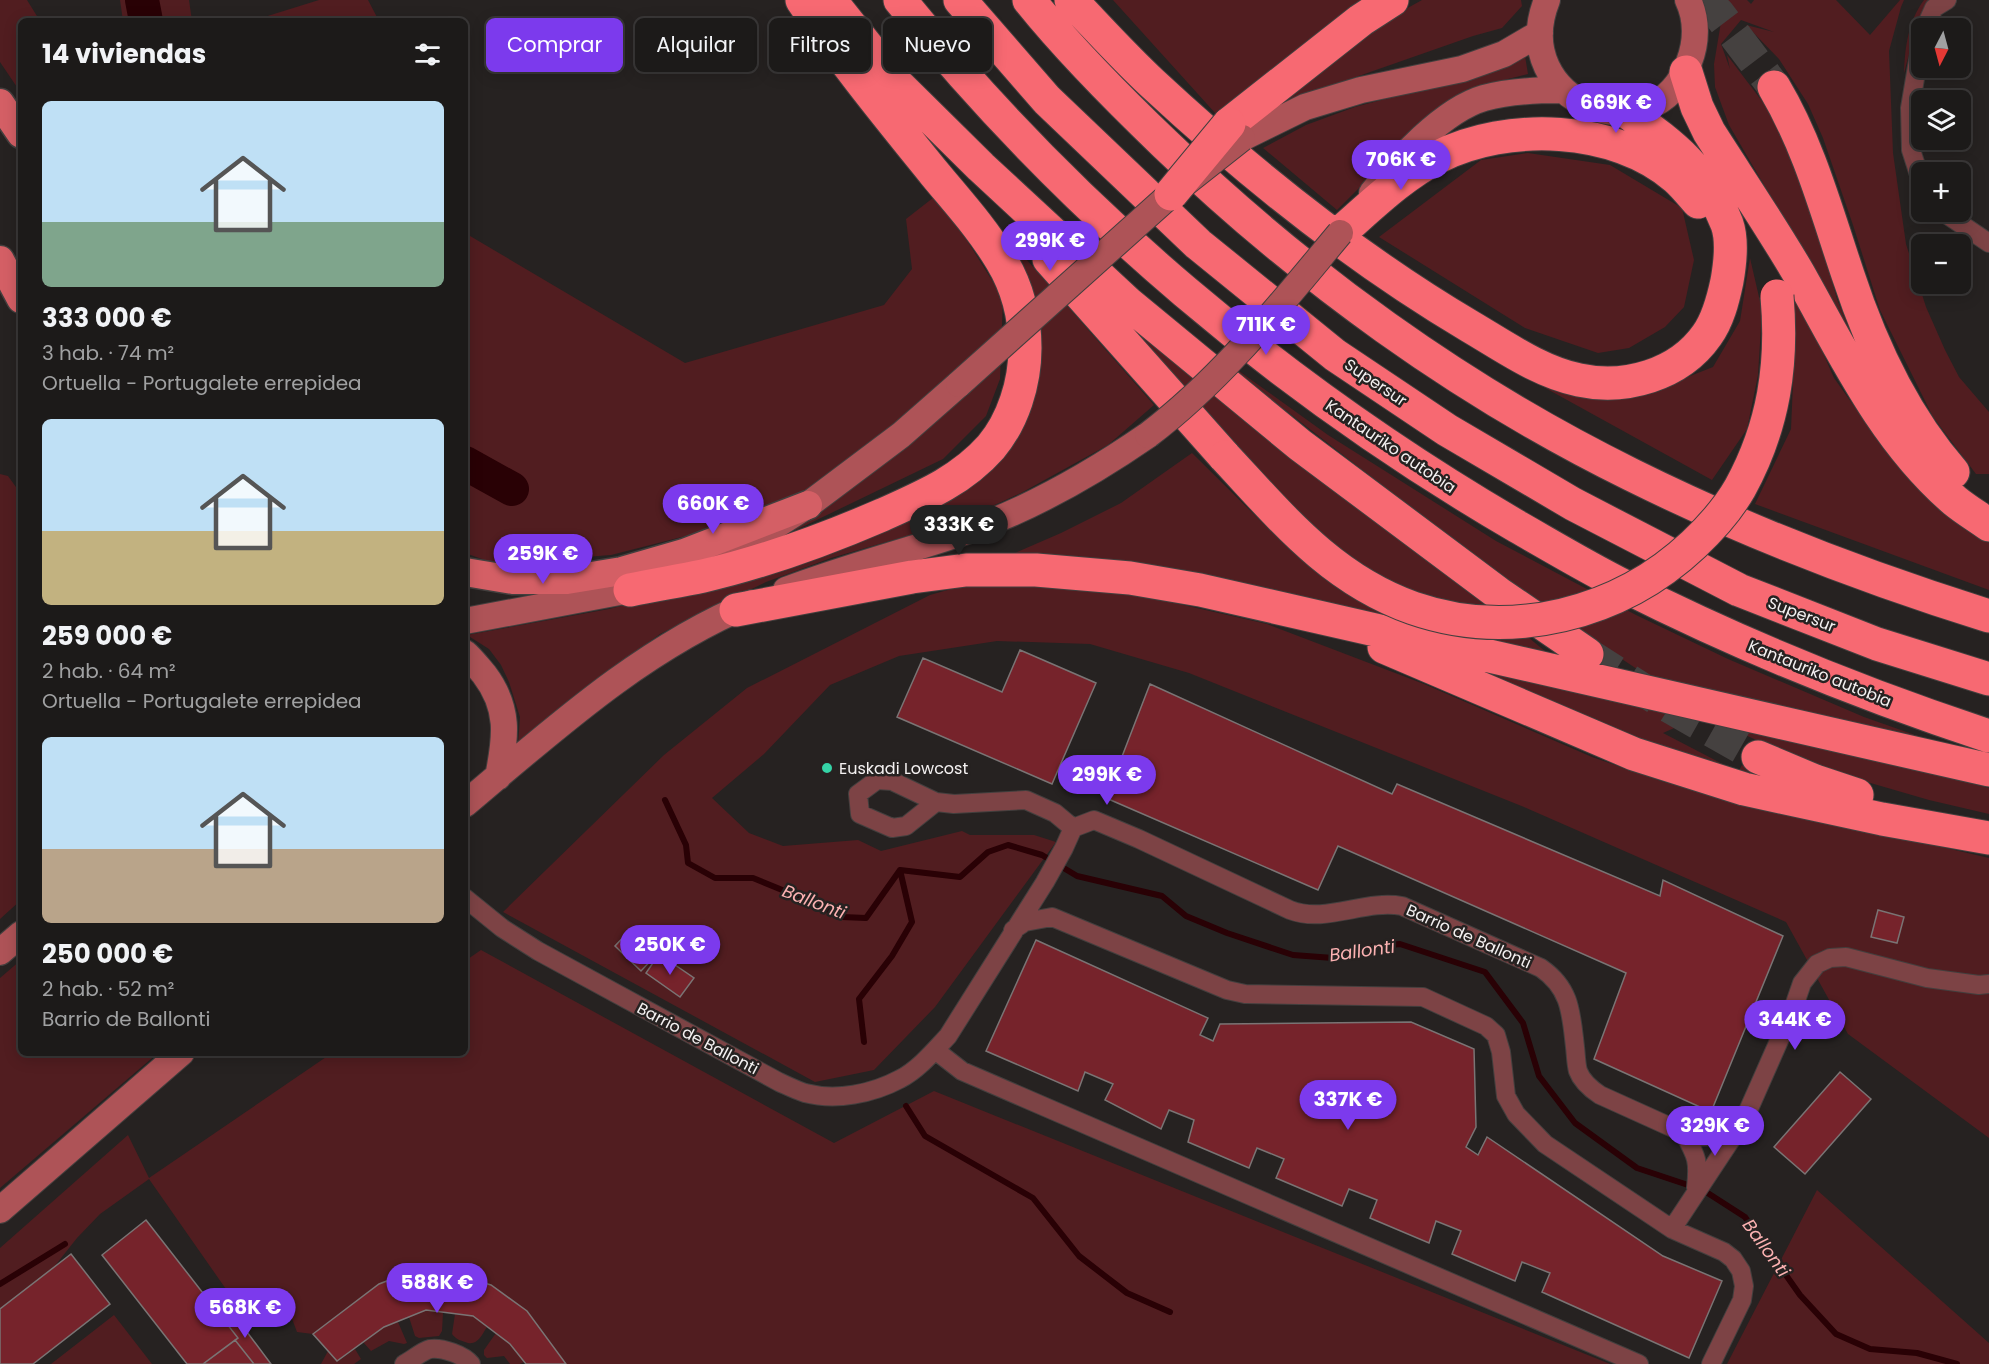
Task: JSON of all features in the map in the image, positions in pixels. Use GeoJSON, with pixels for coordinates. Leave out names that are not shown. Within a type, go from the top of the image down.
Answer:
{"type":"FeatureCollection","features":[{"type":"Feature","properties":{"kind":"highway"},"geometry":{"type":"LineString","coordinates":[[630,590],[703,576],[778,555],[844,531],[933,492],[963,474],[991,446],[1008,420],[1019,391],[1025,362],[1025,324],[1018,296],[1002,262],[977,225],[834,49],[802,0]]}},
{"type":"Feature","properties":{"kind":"highway"},"geometry":{"type":"LineString","coordinates":[[830,0],[971,175],[1303,541],[1338,569],[1375,591],[1413,608],[1460,621],[1507,622],[1551,619],[1607,602],[1645,583],[1676,561],[1708,531],[1740,488],[1772,406],[1779,362],[1779,328],[1777,296],[1767,256],[1726,157]]}},
{"type":"Feature","properties":{"kind":"highway","name":"Kantauriko autobia"},"geometry":{"type":"LineString","coordinates":[[900,0],[1014,133],[1109,226],[1244,341],[1311,392],[1428,473],[1622,585],[1724,634],[1921,714],[1989,736]]}},
{"type":"Feature","properties":{"kind":"highway","name":"Supersur"},"geometry":{"type":"LineString","coordinates":[[960,0],[1047,100],[1198,244],[1335,355],[1447,430],[1573,504],[1739,590],[1876,644],[1989,679]]}},
{"type":"Feature","properties":{"kind":"highway"},"geometry":{"type":"LineString","coordinates":[[1029,0],[1127,108],[1243,217],[1349,301],[1452,372],[1558,435],[1630,474],[1710,512],[1875,578],[1989,616]]}},
{"type":"Feature","properties":{"kind":"highway"},"geometry":{"type":"LineString","coordinates":[[1071,0],[1151,82],[1247,168],[1377,267],[1527,360],[1580,381],[1618,384],[1646,378],[1669,369],[1691,353],[1707,335],[1722,305],[1728,275],[1730,252],[1728,227],[1711,190],[1691,162],[1627,112]]}},
{"type":"Feature","properties":{"kind":"highway"},"geometry":{"type":"LineString","coordinates":[[1171,194],[1235,131],[1361,20],[1392,0]]}},
{"type":"Feature","properties":{"kind":"highway"},"geometry":{"type":"LineString","coordinates":[[1686,72],[1703,120],[1798,273],[1848,365],[1880,416],[1914,459],[1956,501],[1989,525]]}},
{"type":"Feature","properties":{"kind":"highway"},"geometry":{"type":"LineString","coordinates":[[900,87],[998,183],[1129,304],[1300,445],[1498,593],[1587,654]]}},
{"type":"Feature","properties":{"kind":"highway"},"geometry":{"type":"LineString","coordinates":[[1774,87],[1789,113],[1818,180],[1848,277],[1876,350],[1907,408],[1938,455],[1989,514]]}},
{"type":"Feature","properties":{"kind":"highway"},"geometry":{"type":"LineString","coordinates":[[1348,225],[1410,174],[1439,157],[1474,142],[1509,135],[1548,133],[1579,136],[1610,144],[1647,158],[1676,178],[1698,201],[1713,231],[1728,275]]}},
{"type":"Feature","properties":{"kind":"highway"},"geometry":{"type":"LineString","coordinates":[[736,610],[912,577],[966,570],[1036,570],[1130,578],[1200,590],[1989,770]]}},
{"type":"Feature","properties":{"kind":"highway"},"geometry":{"type":"LineString","coordinates":[[1290,611],[1364,639],[1634,754],[1744,789],[1882,819],[1989,838]]}},
{"type":"Feature","properties":{"kind":"highway"},"geometry":{"type":"LineString","coordinates":[[1758,757],[1815,781],[1888,806],[1989,830]]}},
{"type":"Feature","properties":{"kind":"main road"},"geometry":{"type":"LineString","coordinates":[[0,103],[18,130]]}},
{"type":"Feature","properties":{"kind":"main road"},"geometry":{"type":"LineString","coordinates":[[0,260],[18,293]]}},
{"type":"Feature","properties":{"kind":"main road"},"geometry":{"type":"LineString","coordinates":[[468,572],[513,579],[567,580],[622,571],[684,553],[808,505]]}},
{"type":"Feature","properties":{"kind":"street"},"geometry":{"type":"LineString","coordinates":[[1547,0],[1540,33],[1542,53],[1549,72],[1562,90],[1581,104],[1606,112],[1627,112],[1660,100],[1686,72],[1693,53],[1695,35],[1694,16],[1688,0]]}},
{"type":"Feature","properties":{"kind":"street"},"geometry":{"type":"LineString","coordinates":[[1930,18],[1934,8],[1947,0]]}},
{"type":"Feature","properties":{"kind":"street"},"geometry":{"type":"LineString","coordinates":[[1235,131],[1361,90],[1462,69],[1504,54],[1540,33]]}},
{"type":"Feature","properties":{"kind":"street"},"geometry":{"type":"LineString","coordinates":[[1915,78],[1910,108],[1911,150],[1915,162]]}},
{"type":"Feature","properties":{"kind":"street"},"geometry":{"type":"LineString","coordinates":[[468,802],[617,679],[673,643],[736,610],[815,579],[971,529],[1021,509],[1110,461],[1177,413],[1225,367],[1254,337],[1348,225],[1397,161],[1451,115],[1484,98],[1505,94],[1562,90]]}},
{"type":"Feature","properties":{"kind":"street"},"geometry":{"type":"LineString","coordinates":[[468,620],[630,590],[671,576],[750,542],[808,505],[901,435],[1171,194]]}},
{"type":"Feature","properties":{"kind":"street"},"geometry":{"type":"LineString","coordinates":[[1958,222],[1989,243]]}},
{"type":"Feature","properties":{"kind":"street"},"geometry":{"type":"LineString","coordinates":[[468,657],[494,687],[503,710],[503,751],[498,777]]}},
{"type":"Feature","properties":{"kind":"street"},"geometry":{"type":"LineString","coordinates":[[936,802],[954,804],[1026,800],[1055,813],[1073,828]]}},
{"type":"Feature","properties":{"kind":"street","name":"Barrio de Ballonti"},"geometry":{"type":"LineString","coordinates":[[468,903],[502,928],[578,973],[779,1082],[803,1092],[820,1095],[861,1094],[900,1079],[948,1036],[1045,882],[1073,828],[1094,820],[1303,915],[1390,904],[1402,906],[1540,968],[1554,977],[1567,999],[1578,1071],[1590,1089],[1684,1133],[1698,1137],[1713,1137],[1725,1133],[1744,1120]]}},
{"type":"Feature","properties":{"kind":"street"},"geometry":{"type":"LineString","coordinates":[[1045,882],[1048,902],[1068,923]]}},
{"type":"Feature","properties":{"kind":"street"},"geometry":{"type":"LineString","coordinates":[[1014,930],[1025,922],[1052,917],[1227,990],[1245,994],[1423,997],[1486,1026],[1496,1035],[1501,1052],[1506,1096],[1516,1114],[1545,1144],[1672,1229],[1724,1252],[1741,1271],[1744,1286],[1742,1300],[1711,1364]]}},
{"type":"Feature","properties":{"kind":"street"},"geometry":{"type":"LineString","coordinates":[[0,952],[18,937]]}},
{"type":"Feature","properties":{"kind":"street"},"geometry":{"type":"LineString","coordinates":[[1672,1229],[1744,1120],[1793,1009],[1802,983],[1817,964],[1830,958],[1846,957],[1927,978],[1979,985],[1989,984]]}},
{"type":"Feature","properties":{"kind":"street"},"geometry":{"type":"LineString","coordinates":[[935,1050],[962,1071],[1639,1364]]}},
{"type":"Feature","properties":{"kind":"street"},"geometry":{"type":"LineString","coordinates":[[0,1210],[175,1059]]}},
{"type":"Feature","properties":{"kind":"street"},"geometry":{"type":"LineString","coordinates":[[1684,1133],[1697,1157],[1695,1191]]}},
{"type":"Feature","properties":{"kind":"street"},"geometry":{"type":"LineString","coordinates":[[404,1364],[431,1349],[449,1352],[468,1359],[471,1364]]}},
{"type":"Feature","properties":{"kind":"shaded area"},"geometry":{"type":"Polygon","coordinates":[[[0,0],[27,0],[38,18],[18,18],[18,89],[0,62],[0,0]]]}},
{"type":"Feature","properties":{"kind":"shaded area"},"geometry":{"type":"Polygon","coordinates":[[[120,0],[189,0],[192,18],[123,18],[120,0]]]}},
{"type":"Feature","properties":{"kind":"shaded area"},"geometry":{"type":"Polygon","coordinates":[[[319,0],[368,0],[377,18],[262,18],[319,0]]]}},
{"type":"Feature","properties":{"kind":"shaded area"},"geometry":{"type":"Polygon","coordinates":[[[1113,0],[1379,0],[1216,114],[1113,0]]]}},
{"type":"Feature","properties":{"kind":"shaded area"},"geometry":{"type":"Polygon","coordinates":[[[1422,0],[1521,0],[1522,6],[1502,28],[1276,105],[1354,38],[1422,0]]]}},
{"type":"Feature","properties":{"kind":"shaded area"},"geometry":{"type":"Polygon","coordinates":[[[1727,0],[1747,0],[1751,4],[1754,0],[1836,0],[1870,35],[1900,0],[1904,0],[1889,51],[1893,153],[1906,244],[1911,260],[1911,294],[1922,294],[1959,377],[1989,412],[1989,474],[1976,474],[1933,417],[1880,310],[1823,138],[1808,104],[1779,59],[1746,25],[1774,32],[1741,20],[1721,44],[1730,69],[1727,55],[1768,109],[1795,163],[1812,209],[1837,299],[1869,378],[1796,240],[1729,125],[1715,87],[1714,64],[1727,0]]]}},
{"type":"Feature","properties":{"kind":"shaded area"},"geometry":{"type":"Polygon","coordinates":[[[1924,0],[1934,0],[1920,18],[1914,18],[1924,0]]]}},
{"type":"Feature","properties":{"kind":"shaded area"},"geometry":{"type":"Polygon","coordinates":[[[1911,26],[1911,47],[1904,73],[1911,26]]]}},
{"type":"Feature","properties":{"kind":"shaded area"},"geometry":{"type":"Polygon","coordinates":[[[1525,56],[1528,74],[1468,89],[1440,107],[1337,210],[1263,148],[1306,125],[1355,107],[1441,84],[1525,56]]]}},
{"type":"Feature","properties":{"kind":"shaded area"},"geometry":{"type":"Polygon","coordinates":[[[1528,153],[1610,165],[1682,208],[1694,260],[1684,307],[1665,327],[1629,348],[1598,353],[1525,328],[1379,237],[1481,160],[1528,153]]]}},
{"type":"Feature","properties":{"kind":"shaded area"},"geometry":{"type":"Polygon","coordinates":[[[963,187],[1154,405],[1108,445],[1021,493],[962,520],[831,558],[766,582],[660,634],[558,709],[518,746],[520,717],[509,682],[501,665],[489,649],[468,635],[609,609],[772,567],[962,484],[1037,369],[963,187]]]}},
{"type":"Feature","properties":{"kind":"shaded area"},"geometry":{"type":"Polygon","coordinates":[[[938,194],[1003,298],[1000,379],[986,416],[943,459],[796,530],[733,524],[611,555],[496,564],[468,554],[468,235],[685,363],[884,305],[912,269],[906,219],[938,194]]]}},
{"type":"Feature","properties":{"kind":"shaded area"},"geometry":{"type":"Polygon","coordinates":[[[1750,258],[1762,310],[1758,375],[1747,429],[1712,480],[1509,368],[1642,395],[1713,367],[1740,321],[1750,258]]]}},
{"type":"Feature","properties":{"kind":"shaded area"},"geometry":{"type":"Polygon","coordinates":[[[1791,280],[1834,378],[1891,458],[1989,543],[1989,590],[1755,504],[1791,429],[1795,337],[1791,280]]]}},
{"type":"Feature","properties":{"kind":"shaded area"},"geometry":{"type":"Polygon","coordinates":[[[1114,308],[1493,606],[1443,602],[1389,584],[1310,534],[1114,308]]]}},
{"type":"Feature","properties":{"kind":"shaded area"},"geometry":{"type":"Polygon","coordinates":[[[1182,330],[1328,435],[1496,541],[1636,615],[1728,659],[1864,717],[1983,759],[1658,683],[1539,604],[1464,549],[1182,330]]]}},
{"type":"Feature","properties":{"kind":"shaded area"},"geometry":{"type":"Polygon","coordinates":[[[1192,453],[1292,552],[1338,587],[1378,612],[1435,628],[1522,632],[1552,657],[999,560],[1121,503],[1192,453]]]}},
{"type":"Feature","properties":{"kind":"shaded area"},"geometry":{"type":"Polygon","coordinates":[[[0,474],[8,476],[18,490],[18,903],[0,919],[0,474]]]}},
{"type":"Feature","properties":{"kind":"shaded area"},"geometry":{"type":"Polygon","coordinates":[[[976,582],[1109,588],[1267,624],[1424,684],[1592,757],[1664,782],[1989,858],[1989,1138],[1848,1034],[1786,922],[1524,807],[1189,673],[1090,644],[997,641],[899,656],[830,685],[764,754],[712,798],[749,833],[783,846],[858,840],[881,851],[962,831],[970,835],[1034,835],[1056,842],[935,1007],[874,1070],[815,1082],[503,912],[664,755],[747,688],[930,595],[976,582]]]}},
{"type":"Feature","properties":{"kind":"shaded area"},"geometry":{"type":"Polygon","coordinates":[[[1420,653],[1667,711],[1681,725],[1663,733],[1738,772],[1742,765],[1814,796],[1737,781],[1420,653]]]}},
{"type":"Feature","properties":{"kind":"shaded area"},"geometry":{"type":"Polygon","coordinates":[[[1725,726],[1906,766],[1989,788],[1989,814],[1929,800],[1819,768],[1725,726]]]}},
{"type":"Feature","properties":{"kind":"shaded area"},"geometry":{"type":"Polygon","coordinates":[[[481,950],[834,1143],[934,1091],[1610,1364],[566,1364],[527,1311],[491,1285],[464,1277],[432,1272],[379,1284],[313,1334],[297,1332],[285,1300],[274,1290],[256,1292],[235,1302],[149,1179],[100,1214],[54,1267],[0,1309],[0,1248],[128,1135],[149,1178],[328,1056],[468,1056],[468,959],[481,950]]]}},
{"type":"Feature","properties":{"kind":"shaded area"},"geometry":{"type":"Polygon","coordinates":[[[18,963],[18,1056],[154,1056],[0,1188],[0,978],[18,963]]]}},
{"type":"Feature","properties":{"kind":"shaded area"},"geometry":{"type":"Polygon","coordinates":[[[1817,1190],[1989,1343],[1989,1364],[1727,1364],[1817,1190]]]}},
{"type":"Feature","properties":{"kind":"shaded area"},"geometry":{"type":"Polygon","coordinates":[[[426,1310],[443,1312],[442,1331],[439,1336],[419,1338],[415,1336],[409,1317],[426,1310]]]}},
{"type":"Feature","properties":{"kind":"shaded area"},"geometry":{"type":"Polygon","coordinates":[[[455,1314],[473,1316],[487,1327],[476,1342],[469,1343],[453,1336],[455,1314]]]}},
{"type":"Feature","properties":{"kind":"shaded area"},"geometry":{"type":"Polygon","coordinates":[[[114,1315],[152,1364],[51,1364],[114,1315]]]}},
{"type":"Feature","properties":{"kind":"shaded area"},"geometry":{"type":"Polygon","coordinates":[[[398,1322],[407,1343],[389,1341],[371,1351],[363,1342],[384,1327],[398,1322]]]}},
{"type":"Feature","properties":{"kind":"shaded area"},"geometry":{"type":"Polygon","coordinates":[[[496,1333],[510,1344],[524,1362],[510,1364],[504,1356],[487,1358],[484,1355],[484,1350],[496,1333]]]}},
{"type":"Feature","properties":{"kind":"shaded area"},"geometry":{"type":"Polygon","coordinates":[[[355,1349],[361,1359],[354,1364],[321,1364],[328,1351],[338,1361],[355,1349]]]}},
{"type":"Feature","properties":{"kind":"building"},"geometry":{"type":"Polygon","coordinates":[[[1020,650],[1096,683],[1052,784],[897,717],[923,658],[1002,692],[1020,650]]]}},
{"type":"Feature","properties":{"kind":"building"},"geometry":{"type":"Polygon","coordinates":[[[1150,684],[1392,794],[1397,784],[1660,896],[1663,880],[1783,936],[1711,1112],[1594,1059],[1626,973],[1338,846],[1318,890],[1106,798],[1150,684]]]}},
{"type":"Feature","properties":{"kind":"building"},"geometry":{"type":"Polygon","coordinates":[[[1878,910],[1904,917],[1897,943],[1871,937],[1878,910]]]}},
{"type":"Feature","properties":{"kind":"building"},"geometry":{"type":"Polygon","coordinates":[[[630,930],[656,955],[641,971],[615,946],[630,930]]]}},
{"type":"Feature","properties":{"kind":"building"},"geometry":{"type":"Polygon","coordinates":[[[1036,940],[1208,1018],[1200,1035],[1213,1041],[1220,1024],[1411,1022],[1474,1049],[1476,1127],[1466,1147],[1478,1155],[1487,1137],[1663,1256],[1722,1281],[1689,1358],[1542,1292],[1550,1273],[1522,1262],[1515,1281],[1452,1254],[1461,1231],[1436,1221],[1429,1243],[1370,1218],[1377,1200],[1349,1189],[1342,1206],[1276,1178],[1284,1159],[1257,1148],[1249,1168],[1188,1142],[1194,1120],[1169,1110],[1161,1129],[1105,1100],[1113,1084],[1085,1072],[1078,1091],[986,1051],[1036,940]]]}},
{"type":"Feature","properties":{"kind":"building"},"geometry":{"type":"Polygon","coordinates":[[[659,954],[694,978],[680,997],[646,973],[659,954]]]}},
{"type":"Feature","properties":{"kind":"building"},"geometry":{"type":"Polygon","coordinates":[[[1840,1072],[1871,1099],[1805,1174],[1774,1147],[1840,1072]]]}},
{"type":"Feature","properties":{"kind":"building"},"geometry":{"type":"Polygon","coordinates":[[[146,1220],[238,1338],[203,1364],[187,1364],[102,1255],[146,1220]]]}},
{"type":"Feature","properties":{"kind":"building"},"geometry":{"type":"Polygon","coordinates":[[[71,1254],[110,1304],[33,1364],[0,1364],[0,1309],[71,1254]]]}},
{"type":"Feature","properties":{"kind":"building"},"geometry":{"type":"Polygon","coordinates":[[[432,1272],[464,1277],[491,1285],[527,1311],[566,1364],[526,1364],[510,1344],[473,1316],[426,1310],[384,1327],[337,1361],[313,1334],[379,1284],[405,1274],[432,1272]]]}},
{"type":"Feature","properties":{"kind":"building"},"geometry":{"type":"Polygon","coordinates":[[[229,1308],[271,1364],[254,1364],[235,1340],[238,1338],[220,1315],[229,1308]]]}},
{"type":"Feature","properties":{"kind":"building"},"geometry":{"type":"Polygon","coordinates":[[[235,1340],[254,1364],[203,1364],[235,1340]]]}},
{"type":"Feature","properties":{"kind":"waterway","name":"Ballonti"},"geometry":{"type":"LineString","coordinates":[[142,0],[145,18]]}},
{"type":"Feature","properties":{"kind":"waterway","name":"Ballonti"},"geometry":{"type":"LineString","coordinates":[[468,465],[512,489]]}},
{"type":"Feature","properties":{"kind":"waterway","name":"Ballonti"},"geometry":{"type":"LineString","coordinates":[[665,800],[686,845],[688,863],[715,878],[753,878],[842,917],[866,918],[900,870],[960,877],[988,852],[1008,845],[1042,855],[1077,876],[1162,896],[1186,916],[1227,933],[1293,955],[1333,958],[1370,947],[1400,944],[1485,972],[1523,1023],[1539,1076],[1575,1123],[1637,1168],[1703,1190],[1745,1217],[1800,1295],[1836,1334],[1870,1349],[1917,1353],[1957,1364]]}},
{"type":"Feature","properties":{"kind":"waterway"},"geometry":{"type":"LineString","coordinates":[[864,1042],[859,999],[892,956],[912,922],[900,870]]}},
{"type":"Feature","properties":{"kind":"waterway"},"geometry":{"type":"LineString","coordinates":[[906,1106],[925,1136],[1033,1198],[1079,1256],[1127,1293],[1170,1312]]}},
{"type":"Feature","properties":{"kind":"waterway"},"geometry":{"type":"LineString","coordinates":[[0,1284],[65,1244]]}},
{"type":"Feature","properties":{"kind":"tunnel"},"geometry":{"type":"LineString","coordinates":[[1701,0],[1718,13],[1774,87]]}},
{"type":"Feature","properties":{"kind":"tunnel"},"geometry":{"type":"LineString","coordinates":[[1587,654],[1670,707],[1758,757]]}},
{"type":"Feature","properties":{"kind":"place","name":"Euskadi Lowcost"},"geometry":{"type":"Point","coordinates":[827,768]}}]}
